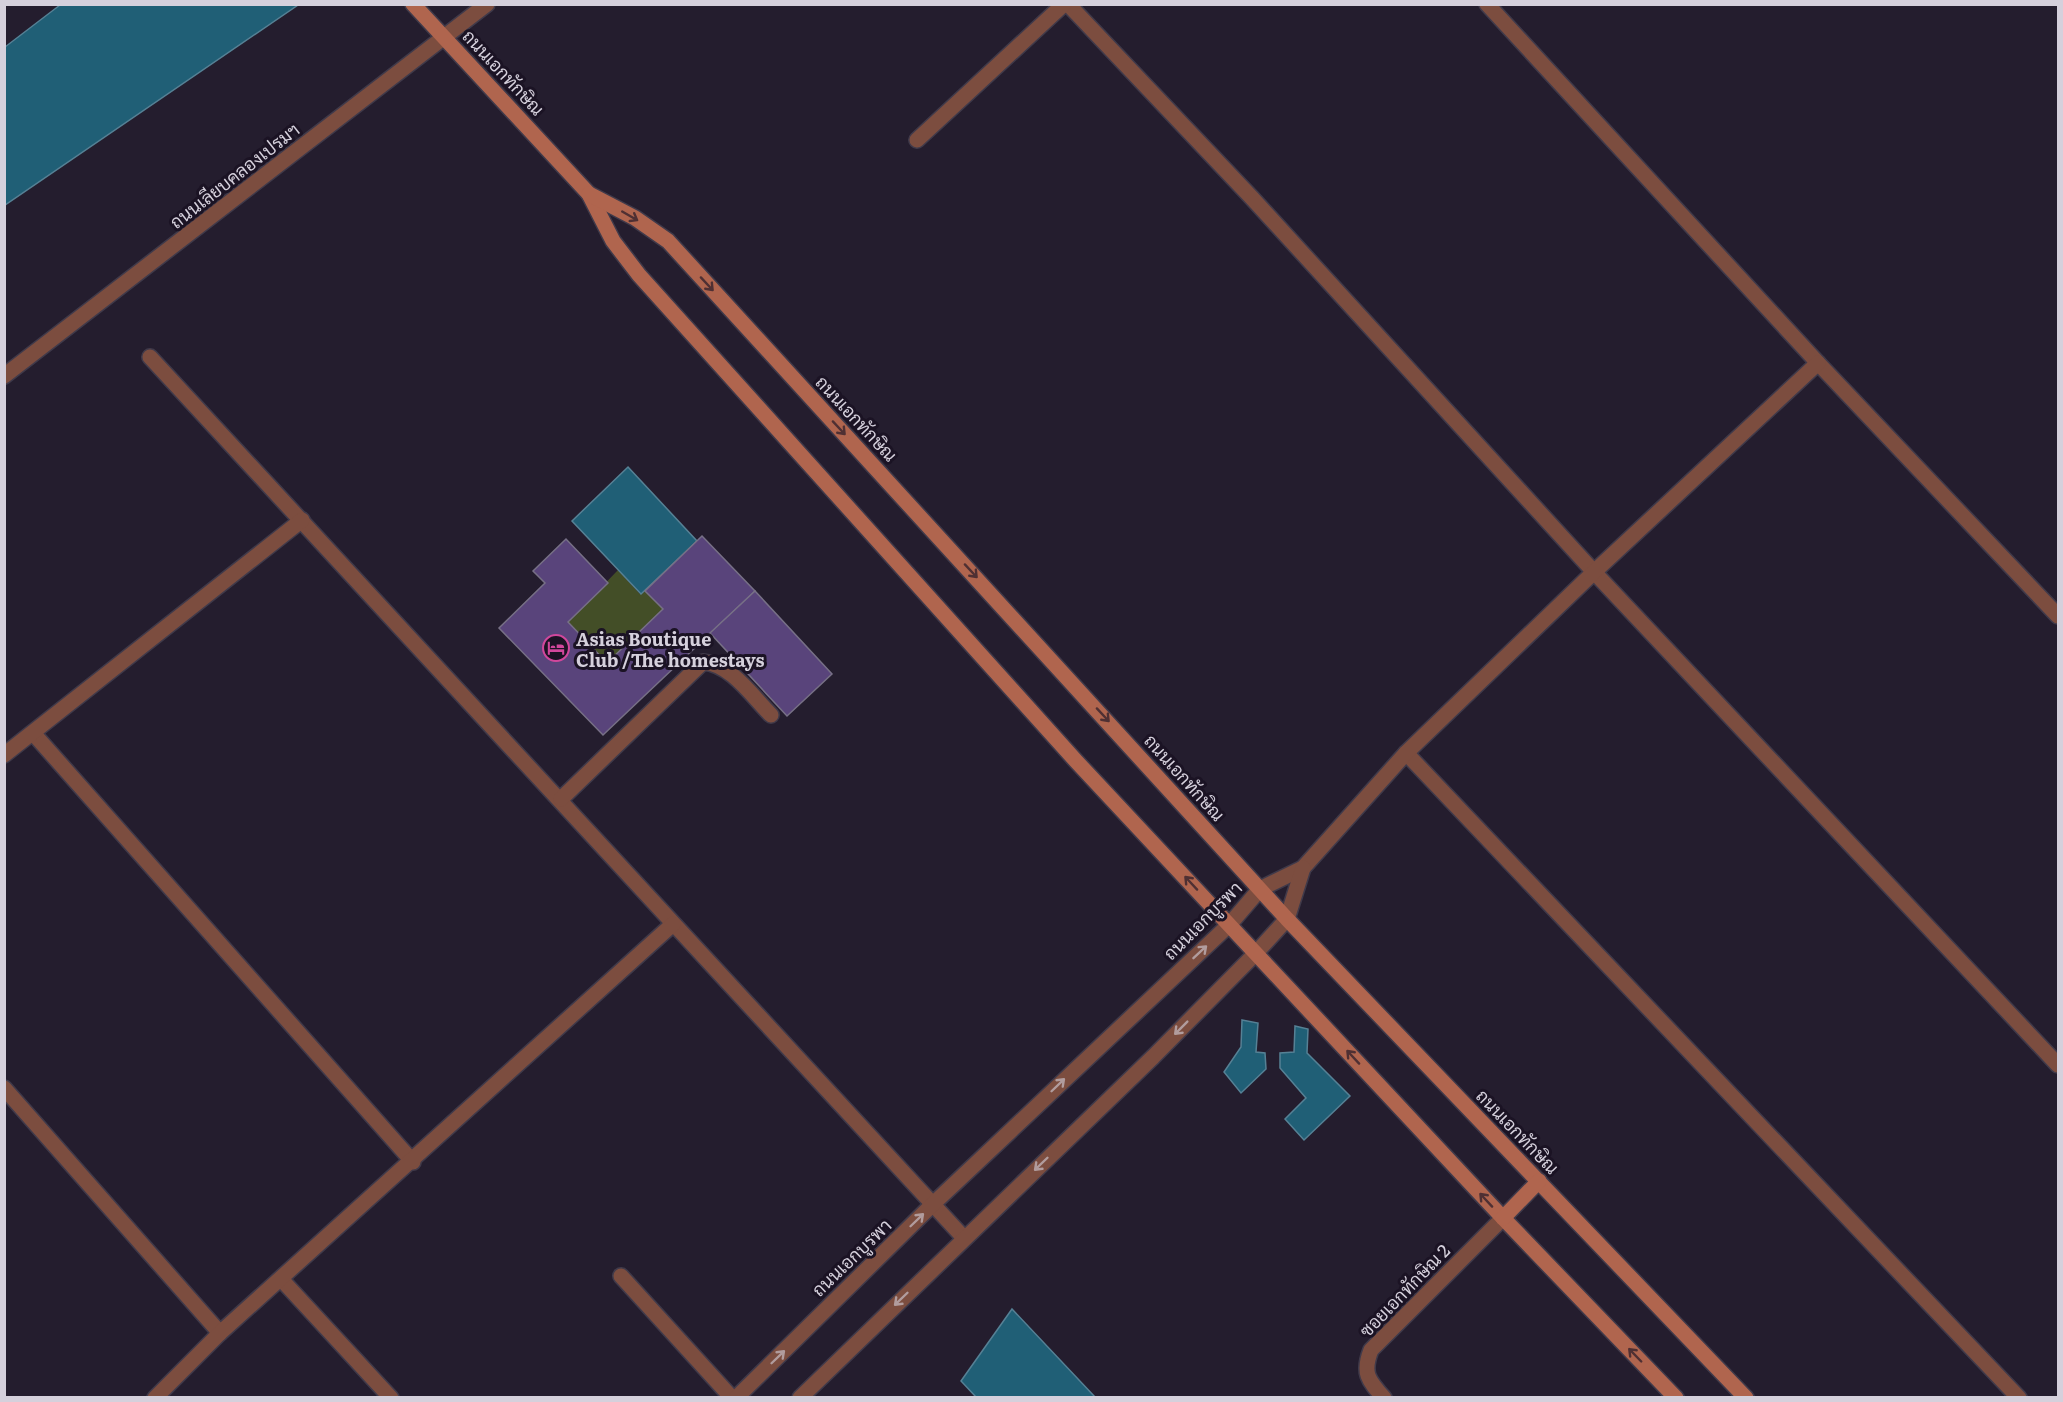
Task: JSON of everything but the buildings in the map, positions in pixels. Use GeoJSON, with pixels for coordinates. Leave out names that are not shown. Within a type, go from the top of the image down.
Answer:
{"type":"FeatureCollection","features":[{"type":"Feature","properties":{"kind":"street","name":"ถนนเอกทักษิณ"},"geometry":{"type":"LineString","coordinates":[[413,4],[589,194],[613,241],[639,275],[1076,761],[1503,1218],[1676,1398]]}},
{"type":"Feature","properties":{"kind":"street","name":"ถนนเลียบคลองเปรมฯ"},"geometry":{"type":"LineString","coordinates":[[4,376],[487,4]]}},
{"type":"Feature","properties":{"kind":"street"},"geometry":{"type":"LineString","coordinates":[[917,140],[1066,4],[1252,198],[1594,572],[2058,1065]]}},
{"type":"Feature","properties":{"kind":"street"},"geometry":{"type":"LineString","coordinates":[[1487,4],[1818,363],[2058,616]]}},
{"type":"Feature","properties":{"kind":"street","name":"ถนนเอกทักษิณ"},"geometry":{"type":"LineString","coordinates":[[589,194],[635,218],[668,241],[1287,919],[1746,1398]]}},
{"type":"Feature","properties":{"kind":"street"},"geometry":{"type":"LineString","coordinates":[[150,357],[561,799],[673,924],[964,1238]]}},
{"type":"Feature","properties":{"kind":"street"},"geometry":{"type":"LineString","coordinates":[[801,1398],[1153,1057],[1256,953],[1287,919],[1303,868],[1406,753],[1594,572],[1818,363]]}},
{"type":"Feature","properties":{"kind":"street"},"geometry":{"type":"LineString","coordinates":[[4,755],[302,519]]}},
{"type":"Feature","properties":{"kind":"street"},"geometry":{"type":"LineString","coordinates":[[561,799],[703,662],[714,663],[732,675],[771,715]]}},
{"type":"Feature","properties":{"kind":"street"},"geometry":{"type":"LineString","coordinates":[[33,733],[413,1162]]}},
{"type":"Feature","properties":{"kind":"street"},"geometry":{"type":"LineString","coordinates":[[1406,753],[2019,1398]]}},
{"type":"Feature","properties":{"kind":"street","name":"ถนนเอกบูรพา"},"geometry":{"type":"LineString","coordinates":[[734,1398],[933,1204],[1230,924],[1260,889],[1303,868]]}},
{"type":"Feature","properties":{"kind":"street"},"geometry":{"type":"LineString","coordinates":[[155,1398],[220,1333],[413,1162],[673,924]]}},
{"type":"Feature","properties":{"kind":"street"},"geometry":{"type":"LineString","coordinates":[[4,1088],[220,1333]]}},
{"type":"Feature","properties":{"kind":"street"},"geometry":{"type":"LineString","coordinates":[[1503,1218],[1539,1181]]}},
{"type":"Feature","properties":{"kind":"street","name":"ซอยเอกทักษิณ 2"},"geometry":{"type":"LineString","coordinates":[[1384,1398],[1367,1377],[1365,1364],[1371,1350],[1503,1218]]}},
{"type":"Feature","properties":{"kind":"street"},"geometry":{"type":"LineString","coordinates":[[621,1276],[734,1398]]}},
{"type":"Feature","properties":{"kind":"street"},"geometry":{"type":"LineString","coordinates":[[281,1279],[391,1398]]}},
{"type":"Feature","properties":{"kind":"green space"},"geometry":{"type":"Polygon","coordinates":[[[618,570],[640,594],[645,591],[663,609],[607,663],[568,622],[618,570]]]}},
{"type":"Feature","properties":{"kind":"water"},"geometry":{"type":"Polygon","coordinates":[[[60,5],[298,5],[5,205],[5,47],[60,5]]]}},
{"type":"Feature","properties":{"kind":"water"},"geometry":{"type":"Polygon","coordinates":[[[628,467],[697,541],[641,594],[572,521],[628,467]]]}},
{"type":"Feature","properties":{"kind":"water"},"geometry":{"type":"Polygon","coordinates":[[[1242,1020],[1258,1023],[1256,1052],[1265,1053],[1266,1069],[1241,1093],[1224,1072],[1241,1047],[1242,1020]]]}},
{"type":"Feature","properties":{"kind":"water"},"geometry":{"type":"Polygon","coordinates":[[[1295,1026],[1308,1029],[1307,1053],[1350,1096],[1304,1140],[1285,1119],[1306,1098],[1280,1068],[1280,1053],[1294,1052],[1295,1026]]]}},
{"type":"Feature","properties":{"kind":"water"},"geometry":{"type":"Polygon","coordinates":[[[1012,1309],[1095,1397],[976,1397],[961,1381],[1012,1309]]]}},
{"type":"Feature","properties":{"kind":"place","name":"Asias Boutique Club /The homestays"},"geometry":{"type":"Point","coordinates":[556,648]}}]}
